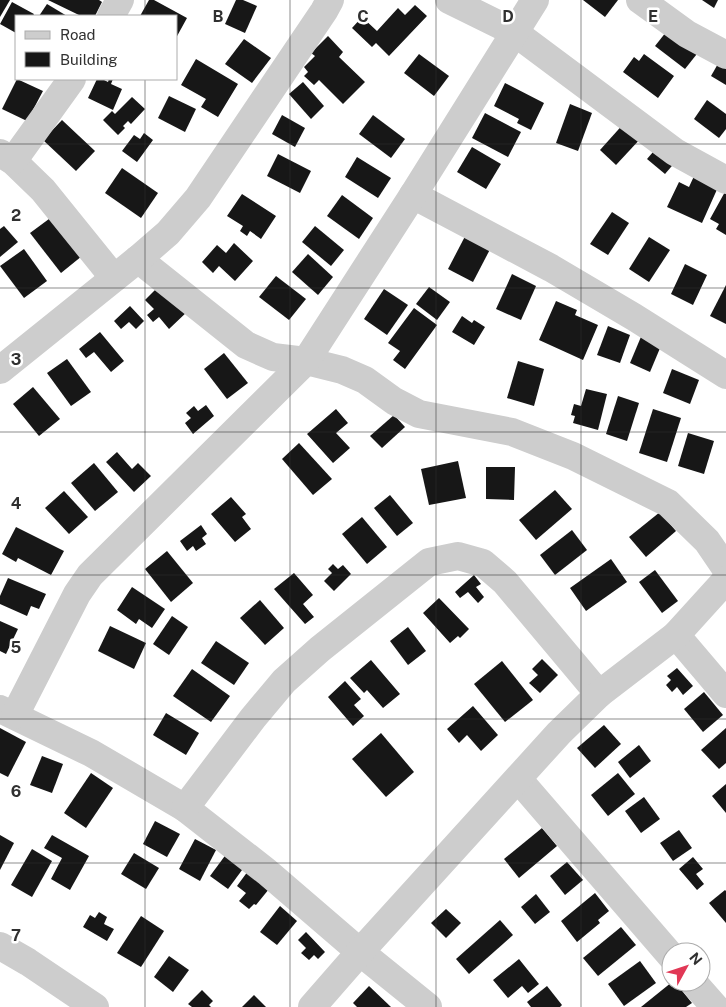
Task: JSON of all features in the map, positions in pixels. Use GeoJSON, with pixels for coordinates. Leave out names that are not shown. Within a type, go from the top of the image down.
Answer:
{"type":"FeatureCollection","features":[{"type":"Feature","properties":{"kind":"street"},"geometry":{"type":"LineString","coordinates":[[112,15],[120,0]]}},
{"type":"Feature","properties":{"kind":"street"},"geometry":{"type":"LineString","coordinates":[[0,370],[168,233],[198,198],[330,0]]}},
{"type":"Feature","properties":{"kind":"street"},"geometry":{"type":"LineString","coordinates":[[449,0],[514,32],[675,152],[726,180]]}},
{"type":"Feature","properties":{"kind":"street"},"geometry":{"type":"LineString","coordinates":[[428,1007],[360,952],[267,872],[185,808],[91,753],[7,712],[90,575],[306,361],[535,0]]}},
{"type":"Feature","properties":{"kind":"street"},"geometry":{"type":"LineString","coordinates":[[640,0],[687,34],[726,55]]}},
{"type":"Feature","properties":{"kind":"street"},"geometry":{"type":"LineString","coordinates":[[71,80],[6,157],[43,190],[114,278]]}},
{"type":"Feature","properties":{"kind":"street"},"geometry":{"type":"LineString","coordinates":[[413,195],[551,268],[726,375]]}},
{"type":"Feature","properties":{"kind":"street"},"geometry":{"type":"LineString","coordinates":[[138,259],[246,345],[272,357],[306,361],[342,370],[365,380],[394,401],[419,414],[512,432],[573,456],[668,503],[706,541],[726,569]]}},
{"type":"Feature","properties":{"kind":"street"},"geometry":{"type":"LineString","coordinates":[[185,808],[252,718],[284,682],[320,649],[429,562],[458,556],[483,563],[504,582],[599,694]]}},
{"type":"Feature","properties":{"kind":"street"},"geometry":{"type":"LineString","coordinates":[[312,1007],[559,733],[599,694],[676,635],[726,580]]}},
{"type":"Feature","properties":{"kind":"street"},"geometry":{"type":"LineString","coordinates":[[676,635],[726,694]]}},
{"type":"Feature","properties":{"kind":"street"},"geometry":{"type":"LineString","coordinates":[[518,779],[661,944]]}},
{"type":"Feature","properties":{"kind":"street"},"geometry":{"type":"LineString","coordinates":[[0,946],[28,962],[94,1007]]}},
{"type":"Feature","properties":{"kind":"street"},"geometry":{"type":"LineString","coordinates":[[702,992],[715,1007]]}},
{"type":"Feature","properties":{"kind":"building"},"geometry":{"type":"Polygon","coordinates":[[[0,0],[10,0],[0,17],[0,0]]]}},
{"type":"Feature","properties":{"kind":"building"},"geometry":{"type":"Polygon","coordinates":[[[48,0],[99,0],[102,2],[96,15],[79,15],[48,0]]]}},
{"type":"Feature","properties":{"kind":"building"},"geometry":{"type":"Polygon","coordinates":[[[149,0],[154,0],[187,18],[178,34],[178,15],[141,15],[149,0]]]}},
{"type":"Feature","properties":{"kind":"building"},"geometry":{"type":"Polygon","coordinates":[[[236,0],[243,0],[257,6],[245,33],[225,24],[236,0]]]}},
{"type":"Feature","properties":{"kind":"building"},"geometry":{"type":"Polygon","coordinates":[[[583,0],[618,0],[605,17],[583,0]]]}},
{"type":"Feature","properties":{"kind":"building"},"geometry":{"type":"Polygon","coordinates":[[[702,0],[718,0],[714,8],[702,0]]]}},
{"type":"Feature","properties":{"kind":"building"},"geometry":{"type":"Polygon","coordinates":[[[12,2],[34,14],[15,15],[15,32],[0,24],[12,2]]]}},
{"type":"Feature","properties":{"kind":"building"},"geometry":{"type":"Polygon","coordinates":[[[47,4],[65,15],[40,15],[47,4]]]}},
{"type":"Feature","properties":{"kind":"building"},"geometry":{"type":"Polygon","coordinates":[[[415,5],[427,16],[389,56],[376,43],[372,47],[352,28],[362,17],[377,31],[398,8],[405,15],[415,5]]]}},
{"type":"Feature","properties":{"kind":"building"},"geometry":{"type":"Polygon","coordinates":[[[674,22],[704,45],[685,69],[655,46],[674,22]]]}},
{"type":"Feature","properties":{"kind":"building"},"geometry":{"type":"Polygon","coordinates":[[[328,36],[343,52],[339,57],[365,82],[343,104],[319,80],[314,85],[304,76],[308,72],[304,67],[315,56],[311,53],[328,36]]]}},
{"type":"Feature","properties":{"kind":"building"},"geometry":{"type":"Polygon","coordinates":[[[244,39],[271,58],[252,83],[225,64],[244,39]]]}},
{"type":"Feature","properties":{"kind":"building"},"geometry":{"type":"Polygon","coordinates":[[[419,54],[449,76],[434,96],[404,73],[419,54]]]}},
{"type":"Feature","properties":{"kind":"building"},"geometry":{"type":"Polygon","coordinates":[[[644,54],[674,76],[658,98],[623,72],[634,57],[639,61],[644,54]]]}},
{"type":"Feature","properties":{"kind":"building"},"geometry":{"type":"Polygon","coordinates":[[[723,55],[726,57],[726,85],[711,76],[723,55]]]}},
{"type":"Feature","properties":{"kind":"building"},"geometry":{"type":"Polygon","coordinates":[[[196,59],[238,84],[218,117],[201,107],[206,99],[181,85],[196,59]]]}},
{"type":"Feature","properties":{"kind":"building"},"geometry":{"type":"Polygon","coordinates":[[[16,80],[43,91],[27,121],[2,109],[16,80]]]}},
{"type":"Feature","properties":{"kind":"building"},"geometry":{"type":"Polygon","coordinates":[[[97,80],[108,82],[109,80],[113,80],[111,84],[122,89],[113,110],[88,98],[97,80]]]}},
{"type":"Feature","properties":{"kind":"building"},"geometry":{"type":"Polygon","coordinates":[[[303,82],[324,106],[311,119],[289,94],[303,82]]]}},
{"type":"Feature","properties":{"kind":"building"},"geometry":{"type":"Polygon","coordinates":[[[505,83],[544,103],[531,130],[517,123],[519,119],[494,106],[505,83]]]}},
{"type":"Feature","properties":{"kind":"building"},"geometry":{"type":"Polygon","coordinates":[[[169,96],[196,109],[185,132],[158,118],[169,96]]]}},
{"type":"Feature","properties":{"kind":"building"},"geometry":{"type":"Polygon","coordinates":[[[132,97],[145,109],[131,124],[128,121],[123,126],[125,128],[118,135],[103,120],[112,111],[115,114],[132,97]]]}},
{"type":"Feature","properties":{"kind":"building"},"geometry":{"type":"Polygon","coordinates":[[[707,100],[726,114],[726,129],[719,138],[694,119],[707,100]]]}},
{"type":"Feature","properties":{"kind":"building"},"geometry":{"type":"Polygon","coordinates":[[[570,104],[592,113],[578,151],[556,143],[570,104]]]}},
{"type":"Feature","properties":{"kind":"building"},"geometry":{"type":"Polygon","coordinates":[[[485,113],[521,132],[508,157],[472,138],[485,113]]]}},
{"type":"Feature","properties":{"kind":"building"},"geometry":{"type":"Polygon","coordinates":[[[282,115],[305,128],[295,147],[272,134],[282,115]]]}},
{"type":"Feature","properties":{"kind":"building"},"geometry":{"type":"Polygon","coordinates":[[[373,115],[405,139],[391,158],[359,134],[373,115]]]}},
{"type":"Feature","properties":{"kind":"building"},"geometry":{"type":"Polygon","coordinates":[[[62,120],[95,151],[76,171],[43,140],[62,120]]]}},
{"type":"Feature","properties":{"kind":"building"},"geometry":{"type":"Polygon","coordinates":[[[626,121],[642,137],[616,165],[600,150],[626,121]]]}},
{"type":"Feature","properties":{"kind":"building"},"geometry":{"type":"Polygon","coordinates":[[[144,133],[153,140],[137,162],[122,151],[134,135],[140,139],[144,133]]]}},
{"type":"Feature","properties":{"kind":"building"},"geometry":{"type":"Polygon","coordinates":[[[659,145],[677,160],[665,174],[647,159],[659,145]]]}},
{"type":"Feature","properties":{"kind":"building"},"geometry":{"type":"Polygon","coordinates":[[[472,147],[501,164],[486,189],[457,172],[472,147]]]}},
{"type":"Feature","properties":{"kind":"building"},"geometry":{"type":"Polygon","coordinates":[[[278,154],[311,171],[300,193],[267,176],[278,154]]]}},
{"type":"Feature","properties":{"kind":"building"},"geometry":{"type":"Polygon","coordinates":[[[357,157],[391,178],[378,198],[345,177],[357,157]]]}},
{"type":"Feature","properties":{"kind":"building"},"geometry":{"type":"Polygon","coordinates":[[[122,168],[158,193],[141,218],[105,193],[122,168]]]}},
{"type":"Feature","properties":{"kind":"building"},"geometry":{"type":"Polygon","coordinates":[[[695,174],[719,185],[702,223],[667,207],[679,182],[689,187],[695,174]]]}},
{"type":"Feature","properties":{"kind":"building"},"geometry":{"type":"Polygon","coordinates":[[[726,190],[726,235],[716,229],[719,224],[710,219],[726,190]]]}},
{"type":"Feature","properties":{"kind":"building"},"geometry":{"type":"Polygon","coordinates":[[[242,194],[276,216],[261,239],[250,231],[247,236],[240,231],[243,226],[227,216],[242,194]]]}},
{"type":"Feature","properties":{"kind":"building"},"geometry":{"type":"Polygon","coordinates":[[[342,195],[373,218],[359,239],[327,216],[342,195]]]}},
{"type":"Feature","properties":{"kind":"building"},"geometry":{"type":"Polygon","coordinates":[[[612,212],[629,223],[608,255],[590,244],[612,212]]]}},
{"type":"Feature","properties":{"kind":"building"},"geometry":{"type":"Polygon","coordinates":[[[53,216],[82,256],[61,273],[30,233],[53,216]]]}},
{"type":"Feature","properties":{"kind":"building"},"geometry":{"type":"Polygon","coordinates":[[[473,221],[498,234],[473,282],[448,269],[473,221]]]}},
{"type":"Feature","properties":{"kind":"building"},"geometry":{"type":"Polygon","coordinates":[[[4,226],[18,242],[0,257],[0,229],[4,226]]]}},
{"type":"Feature","properties":{"kind":"building"},"geometry":{"type":"Polygon","coordinates":[[[315,226],[344,250],[331,266],[302,242],[315,226]]]}},
{"type":"Feature","properties":{"kind":"building"},"geometry":{"type":"Polygon","coordinates":[[[649,237],[670,250],[649,282],[629,269],[649,237]]]}},
{"type":"Feature","properties":{"kind":"building"},"geometry":{"type":"Polygon","coordinates":[[[234,243],[253,261],[235,281],[219,266],[213,273],[202,262],[217,245],[226,253],[234,243]]]}},
{"type":"Feature","properties":{"kind":"building"},"geometry":{"type":"Polygon","coordinates":[[[24,249],[47,281],[24,298],[0,266],[24,249]]]}},
{"type":"Feature","properties":{"kind":"building"},"geometry":{"type":"Polygon","coordinates":[[[308,254],[333,277],[318,295],[292,272],[308,254]]]}},
{"type":"Feature","properties":{"kind":"building"},"geometry":{"type":"Polygon","coordinates":[[[685,264],[707,275],[693,305],[671,294],[685,264]]]}},
{"type":"Feature","properties":{"kind":"building"},"geometry":{"type":"Polygon","coordinates":[[[512,274],[536,286],[521,320],[496,309],[512,274]]]}},
{"type":"Feature","properties":{"kind":"building"},"geometry":{"type":"Polygon","coordinates":[[[276,276],[306,299],[289,320],[259,297],[276,276]]]}},
{"type":"Feature","properties":{"kind":"building"},"geometry":{"type":"Polygon","coordinates":[[[163,282],[189,310],[169,329],[159,317],[153,322],[147,315],[154,309],[145,300],[163,282]]]}},
{"type":"Feature","properties":{"kind":"building"},"geometry":{"type":"Polygon","coordinates":[[[726,285],[726,324],[710,316],[726,285]]]}},
{"type":"Feature","properties":{"kind":"building"},"geometry":{"type":"Polygon","coordinates":[[[429,287],[450,302],[437,320],[416,304],[429,287]]]}},
{"type":"Feature","properties":{"kind":"building"},"geometry":{"type":"Polygon","coordinates":[[[384,289],[408,305],[387,335],[364,319],[384,289]]]}},
{"type":"Feature","properties":{"kind":"building"},"geometry":{"type":"Polygon","coordinates":[[[556,301],[577,310],[575,315],[598,325],[583,360],[539,340],[556,301]]]}},
{"type":"Feature","properties":{"kind":"building"},"geometry":{"type":"Polygon","coordinates":[[[130,306],[144,321],[136,329],[129,322],[121,329],[114,321],[130,306]]]}},
{"type":"Feature","properties":{"kind":"building"},"geometry":{"type":"Polygon","coordinates":[[[414,308],[437,325],[405,369],[393,360],[400,351],[388,343],[414,308]]]}},
{"type":"Feature","properties":{"kind":"building"},"geometry":{"type":"Polygon","coordinates":[[[462,316],[472,323],[474,320],[485,327],[474,345],[452,332],[462,316]]]}},
{"type":"Feature","properties":{"kind":"building"},"geometry":{"type":"Polygon","coordinates":[[[608,326],[630,335],[620,363],[597,355],[608,326]]]}},
{"type":"Feature","properties":{"kind":"building"},"geometry":{"type":"Polygon","coordinates":[[[100,332],[124,361],[111,372],[94,352],[86,358],[79,349],[100,332]]]}},
{"type":"Feature","properties":{"kind":"building"},"geometry":{"type":"Polygon","coordinates":[[[643,332],[663,341],[650,372],[630,363],[643,332]]]}},
{"type":"Feature","properties":{"kind":"building"},"geometry":{"type":"Polygon","coordinates":[[[224,353],[248,383],[227,399],[204,369],[224,353]]]}},
{"type":"Feature","properties":{"kind":"building"},"geometry":{"type":"Polygon","coordinates":[[[67,359],[91,392],[71,406],[47,373],[67,359]]]}},
{"type":"Feature","properties":{"kind":"building"},"geometry":{"type":"Polygon","coordinates":[[[518,361],[544,369],[534,406],[507,398],[518,361]]]}},
{"type":"Feature","properties":{"kind":"building"},"geometry":{"type":"Polygon","coordinates":[[[672,369],[699,380],[690,404],[663,393],[672,369]]]}},
{"type":"Feature","properties":{"kind":"building"},"geometry":{"type":"Polygon","coordinates":[[[33,387],[60,419],[39,436],[13,404],[33,387]]]}},
{"type":"Feature","properties":{"kind":"building"},"geometry":{"type":"Polygon","coordinates":[[[586,389],[607,394],[598,430],[573,423],[575,416],[571,415],[574,404],[581,406],[586,389]]]}},
{"type":"Feature","properties":{"kind":"building"},"geometry":{"type":"Polygon","coordinates":[[[618,396],[639,403],[627,441],[606,434],[618,396]]]}},
{"type":"Feature","properties":{"kind":"building"},"geometry":{"type":"Polygon","coordinates":[[[206,405],[214,416],[193,434],[185,423],[191,418],[186,413],[194,406],[198,411],[206,405]]]}},
{"type":"Feature","properties":{"kind":"building"},"geometry":{"type":"Polygon","coordinates":[[[336,409],[348,423],[336,433],[350,448],[333,463],[307,434],[336,409]]]}},
{"type":"Feature","properties":{"kind":"building"},"geometry":{"type":"Polygon","coordinates":[[[653,409],[681,418],[667,462],[639,453],[653,409]]]}},
{"type":"Feature","properties":{"kind":"building"},"geometry":{"type":"Polygon","coordinates":[[[394,415],[405,427],[382,448],[370,436],[394,415]]]}},
{"type":"Feature","properties":{"kind":"building"},"geometry":{"type":"Polygon","coordinates":[[[688,433],[714,441],[704,474],[678,466],[688,433]]]}},
{"type":"Feature","properties":{"kind":"building"},"geometry":{"type":"Polygon","coordinates":[[[299,443],[332,479],[313,495],[282,459],[299,443]]]}},
{"type":"Feature","properties":{"kind":"building"},"geometry":{"type":"Polygon","coordinates":[[[117,452],[132,469],[138,463],[151,476],[134,492],[106,462],[117,452]]]}},
{"type":"Feature","properties":{"kind":"building"},"geometry":{"type":"Polygon","coordinates":[[[458,461],[466,498],[429,505],[421,469],[458,461]]]}},
{"type":"Feature","properties":{"kind":"building"},"geometry":{"type":"Polygon","coordinates":[[[94,463],[118,492],[95,511],[71,483],[94,463]]]}},
{"type":"Feature","properties":{"kind":"building"},"geometry":{"type":"Polygon","coordinates":[[[486,467],[515,467],[514,500],[486,499],[486,467]]]}},
{"type":"Feature","properties":{"kind":"building"},"geometry":{"type":"Polygon","coordinates":[[[555,490],[572,509],[536,540],[519,520],[555,490]]]}},
{"type":"Feature","properties":{"kind":"building"},"geometry":{"type":"Polygon","coordinates":[[[64,491],[88,517],[69,534],[45,508],[64,491]]]}},
{"type":"Feature","properties":{"kind":"building"},"geometry":{"type":"Polygon","coordinates":[[[390,495],[413,523],[397,536],[374,508],[390,495]]]}},
{"type":"Feature","properties":{"kind":"building"},"geometry":{"type":"Polygon","coordinates":[[[231,497],[246,514],[242,517],[251,529],[235,542],[211,514],[231,497]]]}},
{"type":"Feature","properties":{"kind":"building"},"geometry":{"type":"Polygon","coordinates":[[[660,512],[676,531],[646,557],[629,537],[660,512]]]}},
{"type":"Feature","properties":{"kind":"building"},"geometry":{"type":"Polygon","coordinates":[[[362,517],[387,547],[367,564],[342,534],[362,517]]]}},
{"type":"Feature","properties":{"kind":"building"},"geometry":{"type":"Polygon","coordinates":[[[201,525],[207,534],[202,538],[206,544],[196,551],[193,546],[187,551],[180,541],[201,525]]]}},
{"type":"Feature","properties":{"kind":"building"},"geometry":{"type":"Polygon","coordinates":[[[16,527],[64,551],[51,575],[18,558],[16,562],[2,554],[16,527]]]}},
{"type":"Feature","properties":{"kind":"building"},"geometry":{"type":"Polygon","coordinates":[[[572,530],[587,550],[555,575],[540,555],[572,530]]]}},
{"type":"Feature","properties":{"kind":"building"},"geometry":{"type":"Polygon","coordinates":[[[167,551],[193,583],[171,602],[145,569],[167,551]]]}},
{"type":"Feature","properties":{"kind":"building"},"geometry":{"type":"Polygon","coordinates":[[[611,559],[627,582],[586,611],[570,588],[611,559]]]}},
{"type":"Feature","properties":{"kind":"building"},"geometry":{"type":"Polygon","coordinates":[[[333,564],[338,569],[343,565],[351,574],[334,591],[324,581],[332,573],[328,569],[333,564]]]}},
{"type":"Feature","properties":{"kind":"building"},"geometry":{"type":"Polygon","coordinates":[[[655,570],[678,601],[662,613],[639,582],[655,570]]]}},
{"type":"Feature","properties":{"kind":"building"},"geometry":{"type":"Polygon","coordinates":[[[294,573],[313,595],[303,604],[314,617],[305,624],[274,589],[294,573]]]}},
{"type":"Feature","properties":{"kind":"building"},"geometry":{"type":"Polygon","coordinates":[[[474,575],[481,584],[476,587],[484,597],[478,603],[468,592],[460,598],[455,592],[474,575]]]}},
{"type":"Feature","properties":{"kind":"building"},"geometry":{"type":"Polygon","coordinates":[[[8,578],[46,594],[39,609],[31,606],[27,616],[0,604],[0,596],[8,578]]]}},
{"type":"Feature","properties":{"kind":"building"},"geometry":{"type":"Polygon","coordinates":[[[132,587],[165,609],[152,628],[139,619],[136,624],[117,610],[132,587]]]}},
{"type":"Feature","properties":{"kind":"building"},"geometry":{"type":"Polygon","coordinates":[[[439,598],[469,629],[460,638],[458,636],[450,643],[423,613],[439,598]]]}},
{"type":"Feature","properties":{"kind":"building"},"geometry":{"type":"Polygon","coordinates":[[[260,600],[284,628],[265,645],[240,618],[260,600]]]}},
{"type":"Feature","properties":{"kind":"building"},"geometry":{"type":"Polygon","coordinates":[[[172,616],[188,627],[169,655],[153,644],[172,616]]]}},
{"type":"Feature","properties":{"kind":"building"},"geometry":{"type":"Polygon","coordinates":[[[0,621],[18,629],[6,654],[0,651],[0,621]]]}},
{"type":"Feature","properties":{"kind":"building"},"geometry":{"type":"Polygon","coordinates":[[[110,626],[146,643],[134,669],[98,651],[110,626]]]}},
{"type":"Feature","properties":{"kind":"building"},"geometry":{"type":"Polygon","coordinates":[[[408,627],[426,651],[408,665],[390,641],[408,627]]]}},
{"type":"Feature","properties":{"kind":"building"},"geometry":{"type":"Polygon","coordinates":[[[216,641],[249,663],[234,685],[201,663],[216,641]]]}},
{"type":"Feature","properties":{"kind":"building"},"geometry":{"type":"Polygon","coordinates":[[[542,659],[558,675],[540,693],[529,683],[538,675],[532,669],[542,659]]]}},
{"type":"Feature","properties":{"kind":"building"},"geometry":{"type":"Polygon","coordinates":[[[371,660],[400,694],[383,708],[367,690],[364,693],[350,678],[371,660]]]}},
{"type":"Feature","properties":{"kind":"building"},"geometry":{"type":"Polygon","coordinates":[[[502,661],[533,700],[505,722],[474,684],[502,661]]]}},
{"type":"Feature","properties":{"kind":"building"},"geometry":{"type":"Polygon","coordinates":[[[677,668],[693,686],[683,695],[677,687],[672,692],[666,685],[671,680],[667,676],[677,668]]]}},
{"type":"Feature","properties":{"kind":"building"},"geometry":{"type":"Polygon","coordinates":[[[192,669],[230,696],[211,722],[173,696],[192,669]]]}},
{"type":"Feature","properties":{"kind":"building"},"geometry":{"type":"Polygon","coordinates":[[[345,681],[361,699],[354,705],[364,716],[353,726],[328,697],[345,681]]]}},
{"type":"Feature","properties":{"kind":"building"},"geometry":{"type":"Polygon","coordinates":[[[704,692],[723,715],[703,732],[684,709],[704,692]]]}},
{"type":"Feature","properties":{"kind":"building"},"geometry":{"type":"Polygon","coordinates":[[[473,706],[498,735],[481,751],[467,735],[459,743],[447,729],[473,706]]]}},
{"type":"Feature","properties":{"kind":"building"},"geometry":{"type":"Polygon","coordinates":[[[166,713],[199,733],[186,755],[153,735],[166,713]]]}},
{"type":"Feature","properties":{"kind":"building"},"geometry":{"type":"Polygon","coordinates":[[[604,725],[621,744],[595,768],[577,748],[604,725]]]}},
{"type":"Feature","properties":{"kind":"building"},"geometry":{"type":"Polygon","coordinates":[[[0,728],[26,742],[8,777],[0,773],[0,728]]]}},
{"type":"Feature","properties":{"kind":"building"},"geometry":{"type":"Polygon","coordinates":[[[726,728],[726,763],[719,769],[701,750],[726,728]]]}},
{"type":"Feature","properties":{"kind":"building"},"geometry":{"type":"Polygon","coordinates":[[[381,733],[414,772],[386,797],[352,759],[381,733]]]}},
{"type":"Feature","properties":{"kind":"building"},"geometry":{"type":"Polygon","coordinates":[[[639,745],[651,761],[630,778],[618,762],[639,745]]]}},
{"type":"Feature","properties":{"kind":"building"},"geometry":{"type":"Polygon","coordinates":[[[42,756],[63,764],[52,793],[30,785],[42,756]]]}},
{"type":"Feature","properties":{"kind":"building"},"geometry":{"type":"Polygon","coordinates":[[[91,773],[113,788],[86,828],[64,813],[91,773]]]}},
{"type":"Feature","properties":{"kind":"building"},"geometry":{"type":"Polygon","coordinates":[[[618,773],[635,794],[608,816],[591,795],[618,773]]]}},
{"type":"Feature","properties":{"kind":"building"},"geometry":{"type":"Polygon","coordinates":[[[726,784],[726,813],[712,796],[726,784]]]}},
{"type":"Feature","properties":{"kind":"building"},"geometry":{"type":"Polygon","coordinates":[[[644,797],[660,819],[641,833],[625,811],[644,797]]]}},
{"type":"Feature","properties":{"kind":"building"},"geometry":{"type":"Polygon","coordinates":[[[155,821],[180,834],[167,857],[143,844],[155,821]]]}},
{"type":"Feature","properties":{"kind":"building"},"geometry":{"type":"Polygon","coordinates":[[[542,828],[557,846],[519,878],[504,859],[542,828]]]}},
{"type":"Feature","properties":{"kind":"building"},"geometry":{"type":"Polygon","coordinates":[[[679,830],[692,848],[673,861],[660,843],[679,830]]]}},
{"type":"Feature","properties":{"kind":"building"},"geometry":{"type":"Polygon","coordinates":[[[0,835],[14,843],[0,870],[0,835]]]}},
{"type":"Feature","properties":{"kind":"building"},"geometry":{"type":"Polygon","coordinates":[[[52,835],[89,856],[70,890],[51,879],[62,858],[44,848],[52,835]]]}},
{"type":"Feature","properties":{"kind":"building"},"geometry":{"type":"Polygon","coordinates":[[[195,839],[216,850],[200,881],[179,869],[195,839]]]}},
{"type":"Feature","properties":{"kind":"building"},"geometry":{"type":"Polygon","coordinates":[[[32,849],[52,861],[32,897],[11,885],[32,849]]]}},
{"type":"Feature","properties":{"kind":"building"},"geometry":{"type":"Polygon","coordinates":[[[230,849],[248,862],[228,889],[210,876],[230,849]]]}},
{"type":"Feature","properties":{"kind":"building"},"geometry":{"type":"Polygon","coordinates":[[[134,853],[159,868],[146,889],[121,874],[134,853]]]}},
{"type":"Feature","properties":{"kind":"building"},"geometry":{"type":"Polygon","coordinates":[[[693,857],[703,869],[696,874],[704,884],[697,890],[679,869],[693,857]]]}},
{"type":"Feature","properties":{"kind":"building"},"geometry":{"type":"Polygon","coordinates":[[[567,862],[583,880],[565,895],[550,876],[567,862]]]}},
{"type":"Feature","properties":{"kind":"building"},"geometry":{"type":"Polygon","coordinates":[[[248,871],[269,889],[256,905],[254,904],[249,909],[239,901],[246,893],[237,886],[248,871]]]}},
{"type":"Feature","properties":{"kind":"building"},"geometry":{"type":"Polygon","coordinates":[[[726,891],[726,923],[709,903],[726,891]]]}},
{"type":"Feature","properties":{"kind":"building"},"geometry":{"type":"Polygon","coordinates":[[[595,893],[609,911],[598,920],[600,923],[577,942],[561,921],[595,893]]]}},
{"type":"Feature","properties":{"kind":"building"},"geometry":{"type":"Polygon","coordinates":[[[536,894],[550,912],[535,924],[521,907],[536,894]]]}},
{"type":"Feature","properties":{"kind":"building"},"geometry":{"type":"Polygon","coordinates":[[[280,906],[297,921],[277,945],[260,932],[280,906]]]}},
{"type":"Feature","properties":{"kind":"building"},"geometry":{"type":"Polygon","coordinates":[[[446,909],[461,923],[446,938],[431,923],[446,909]]]}},
{"type":"Feature","properties":{"kind":"building"},"geometry":{"type":"Polygon","coordinates":[[[99,912],[107,917],[104,924],[114,929],[107,941],[83,927],[90,915],[95,918],[99,912]]]}},
{"type":"Feature","properties":{"kind":"building"},"geometry":{"type":"Polygon","coordinates":[[[141,916],[164,931],[141,967],[117,953],[141,916]]]}},
{"type":"Feature","properties":{"kind":"building"},"geometry":{"type":"Polygon","coordinates":[[[500,920],[513,935],[469,974],[456,959],[500,920]]]}},
{"type":"Feature","properties":{"kind":"building"},"geometry":{"type":"Polygon","coordinates":[[[621,927],[636,945],[598,976],[583,958],[621,927]]]}},
{"type":"Feature","properties":{"kind":"building"},"geometry":{"type":"Polygon","coordinates":[[[306,932],[325,952],[318,959],[314,955],[309,960],[301,953],[306,948],[298,940],[306,932]]]}},
{"type":"Feature","properties":{"kind":"building"},"geometry":{"type":"Polygon","coordinates":[[[169,956],[189,970],[173,992],[154,977],[169,956]]]}},
{"type":"Feature","properties":{"kind":"building"},"geometry":{"type":"Polygon","coordinates":[[[519,959],[539,984],[528,993],[522,986],[508,998],[493,980],[519,959]]]}},
{"type":"Feature","properties":{"kind":"building"},"geometry":{"type":"Polygon","coordinates":[[[640,961],[656,983],[624,1006],[608,984],[640,961]]]}},
{"type":"Feature","properties":{"kind":"building"},"geometry":{"type":"Polygon","coordinates":[[[369,986],[391,1007],[357,1007],[353,1003],[369,986]]]}},
{"type":"Feature","properties":{"kind":"building"},"geometry":{"type":"Polygon","coordinates":[[[547,986],[562,1005],[560,1007],[531,1007],[527,1002],[547,986]]]}},
{"type":"Feature","properties":{"kind":"building"},"geometry":{"type":"Polygon","coordinates":[[[202,990],[213,1001],[209,1005],[211,1007],[192,1007],[188,1004],[202,990]]]}},
{"type":"Feature","properties":{"kind":"building"},"geometry":{"type":"Polygon","coordinates":[[[661,991],[683,992],[692,1003],[686,1007],[641,1007],[661,991]]]}},
{"type":"Feature","properties":{"kind":"building"},"geometry":{"type":"Polygon","coordinates":[[[254,995],[266,1007],[242,1007],[254,995]]]}}]}
